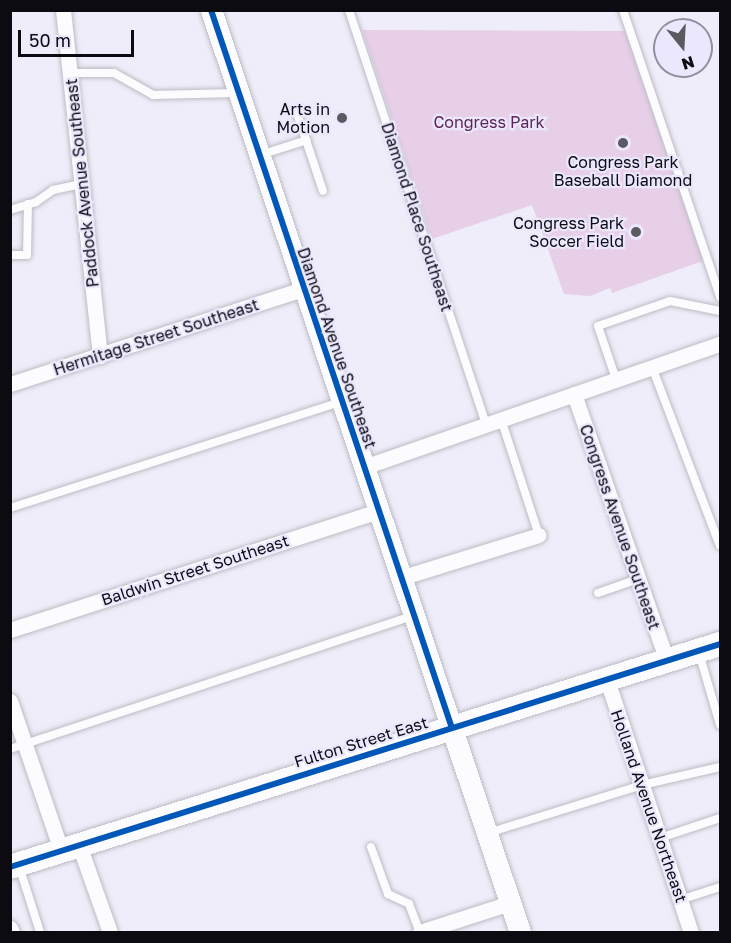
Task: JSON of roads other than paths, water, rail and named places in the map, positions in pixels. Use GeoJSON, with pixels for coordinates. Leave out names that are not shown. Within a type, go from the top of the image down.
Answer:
{"type":"FeatureCollection","features":[{"type":"Feature","properties":{"kind":"main road","name":"Fulton Street East"},"geometry":{"type":"LineString","coordinates":[[15,866],[709,648]]}},
{"type":"Feature","properties":{"kind":"street","name":"Paddock Avenue Southeast"},"geometry":{"type":"LineString","coordinates":[[63,10],[100,356]]}},
{"type":"Feature","properties":{"kind":"street","name":"Diamond Avenue Southeast"},"geometry":{"type":"LineString","coordinates":[[211,10],[302,289],[520,933]]}},
{"type":"Feature","properties":{"kind":"street","name":"Hermitage Street Southeast"},"geometry":{"type":"LineString","coordinates":[[10,384],[302,289]]}},
{"type":"Feature","properties":{"kind":"street"},"geometry":{"type":"LineString","coordinates":[[364,467],[720,344]]}},
{"type":"Feature","properties":{"kind":"street","name":"Congress Avenue Southeast"},"geometry":{"type":"LineString","coordinates":[[574,394],[667,661]]}},
{"type":"Feature","properties":{"kind":"street","name":"Baldwin Street Southeast"},"geometry":{"type":"LineString","coordinates":[[10,630],[379,511]]}},
{"type":"Feature","properties":{"kind":"street"},"geometry":{"type":"LineString","coordinates":[[400,578],[539,535]]}},
{"type":"Feature","properties":{"kind":"street","name":"Holland Avenue Northeast"},"geometry":{"type":"LineString","coordinates":[[607,680],[691,933]]}},
{"type":"Feature","properties":{"kind":"street"},"geometry":{"type":"LineString","coordinates":[[10,701],[17,746],[70,848],[110,933]]}},
{"type":"Feature","properties":{"kind":"street"},"geometry":{"type":"LineString","coordinates":[[420,932],[510,903]]}},
{"type":"Feature","properties":{"kind":"lane","name":"Diamond Place Southeast"},"geometry":{"type":"LineString","coordinates":[[349,10],[486,424]]}},
{"type":"Feature","properties":{"kind":"lane"},"geometry":{"type":"LineString","coordinates":[[623,10],[720,297]]}},
{"type":"Feature","properties":{"kind":"lane"},"geometry":{"type":"LineString","coordinates":[[70,73],[114,73],[153,95],[239,93]]}},
{"type":"Feature","properties":{"kind":"lane"},"geometry":{"type":"LineString","coordinates":[[297,113],[323,191]]}},
{"type":"Feature","properties":{"kind":"lane"},"geometry":{"type":"LineString","coordinates":[[259,156],[307,140]]}},
{"type":"Feature","properties":{"kind":"lane"},"geometry":{"type":"LineString","coordinates":[[10,210],[28,204],[54,190],[82,184]]}},
{"type":"Feature","properties":{"kind":"lane"},"geometry":{"type":"LineString","coordinates":[[10,255],[27,255],[28,204]]}},
{"type":"Feature","properties":{"kind":"lane"},"geometry":{"type":"LineString","coordinates":[[616,380],[598,326],[670,301],[720,311]]}},
{"type":"Feature","properties":{"kind":"lane"},"geometry":{"type":"LineString","coordinates":[[652,367],[720,546]]}},
{"type":"Feature","properties":{"kind":"lane"},"geometry":{"type":"LineString","coordinates":[[10,508],[341,402]]}},
{"type":"Feature","properties":{"kind":"lane"},"geometry":{"type":"LineString","coordinates":[[501,419],[539,535]]}},
{"type":"Feature","properties":{"kind":"lane"},"geometry":{"type":"LineString","coordinates":[[598,593],[638,579]]}},
{"type":"Feature","properties":{"kind":"lane"},"geometry":{"type":"LineString","coordinates":[[17,746],[413,616]]}},
{"type":"Feature","properties":{"kind":"lane"},"geometry":{"type":"LineString","coordinates":[[709,648],[720,725]]}},
{"type":"Feature","properties":{"kind":"lane"},"geometry":{"type":"LineString","coordinates":[[487,834],[642,785],[720,767]]}},
{"type":"Feature","properties":{"kind":"lane"},"geometry":{"type":"LineString","coordinates":[[660,838],[720,818]]}},
{"type":"Feature","properties":{"kind":"lane"},"geometry":{"type":"LineString","coordinates":[[371,847],[388,894],[409,904],[420,932]]}},
{"type":"Feature","properties":{"kind":"lane"},"geometry":{"type":"LineString","coordinates":[[15,866],[40,933]]}},
{"type":"Feature","properties":{"kind":"lane"},"geometry":{"type":"LineString","coordinates":[[681,900],[720,887]]}},
{"type":"Feature","properties":{"kind":"place","name":"Arts in Motion"},"geometry":{"type":"Point","coordinates":[342,118]}},
{"type":"Feature","properties":{"kind":"place","name":"Congress Park Baseball Diamond"},"geometry":{"type":"Point","coordinates":[623,143]}},
{"type":"Feature","properties":{"kind":"place","name":"Congress Park Soccer Field"},"geometry":{"type":"Point","coordinates":[636,232]}},
{"type":"Feature","properties":{"kind":"park label","name":"Congress Park"},"geometry":{"type":"Point","coordinates":[489,122]}}]}
